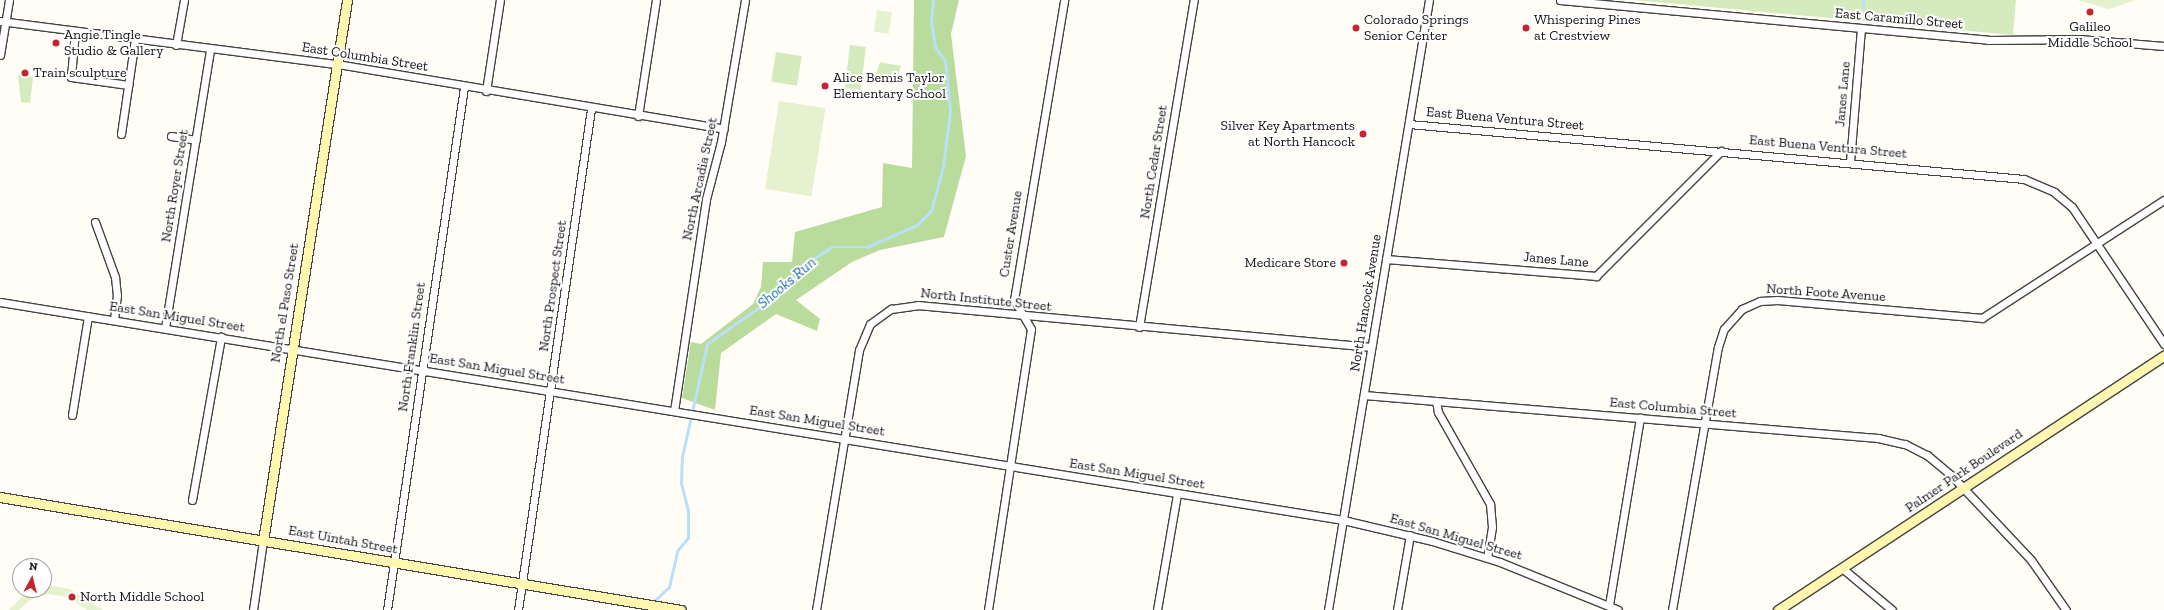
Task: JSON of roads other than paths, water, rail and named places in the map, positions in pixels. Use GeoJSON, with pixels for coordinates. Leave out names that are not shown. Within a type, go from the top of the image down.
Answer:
{"type":"FeatureCollection","features":[{"type":"Feature","properties":{"kind":"main road","name":"North el Paso Street"},"geometry":{"type":"LineString","coordinates":[[263,541],[291,348],[347,0]]}},
{"type":"Feature","properties":{"kind":"main road","name":"Palmer Park Boulevard"},"geometry":{"type":"LineString","coordinates":[[1778,610],[2164,355]]}},
{"type":"Feature","properties":{"kind":"main road","name":"East Uintah Street"},"geometry":{"type":"LineString","coordinates":[[0,497],[522,585],[681,610]]}},
{"type":"Feature","properties":{"kind":"street"},"geometry":{"type":"LineString","coordinates":[[0,55],[3,22],[9,0]]}},
{"type":"Feature","properties":{"kind":"street"},"geometry":{"type":"LineString","coordinates":[[176,45],[184,0]]}},
{"type":"Feature","properties":{"kind":"street"},"geometry":{"type":"LineString","coordinates":[[486,91],[500,0]]}},
{"type":"Feature","properties":{"kind":"street"},"geometry":{"type":"LineString","coordinates":[[638,116],[656,0]]}},
{"type":"Feature","properties":{"kind":"street","name":"North Arcadia Street"},"geometry":{"type":"LineString","coordinates":[[674,411],[706,198],[724,129],[745,0]]}},
{"type":"Feature","properties":{"kind":"street","name":"Custer Avenue"},"geometry":{"type":"LineString","coordinates":[[988,610],[1031,329],[1020,315],[1014,300],[1064,0]]}},
{"type":"Feature","properties":{"kind":"street","name":"North Cedar Street"},"geometry":{"type":"LineString","coordinates":[[1139,327],[1194,0]]}},
{"type":"Feature","properties":{"kind":"street","name":"North Hancock Avenue"},"geometry":{"type":"LineString","coordinates":[[1328,610],[1429,0]]}},
{"type":"Feature","properties":{"kind":"street","name":"East Caramillo Street"},"geometry":{"type":"LineString","coordinates":[[1560,0],[1988,40],[2079,39],[2164,46]]}},
{"type":"Feature","properties":{"kind":"street","name":"East Columbia Street"},"geometry":{"type":"LineString","coordinates":[[3,22],[176,45],[337,64],[591,109],[724,129]]}},
{"type":"Feature","properties":{"kind":"street","name":"Janes Lane"},"geometry":{"type":"LineString","coordinates":[[1850,162],[1861,29]]}},
{"type":"Feature","properties":{"kind":"street"},"geometry":{"type":"LineString","coordinates":[[76,31],[71,77],[128,85]]}},
{"type":"Feature","properties":{"kind":"street"},"geometry":{"type":"LineString","coordinates":[[121,134],[135,39]]}},
{"type":"Feature","properties":{"kind":"street","name":"North Royer Street"},"geometry":{"type":"LineString","coordinates":[[165,328],[210,48]]}},
{"type":"Feature","properties":{"kind":"street","name":"North Franklin Street"},"geometry":{"type":"LineString","coordinates":[[386,610],[464,87]]}},
{"type":"Feature","properties":{"kind":"street","name":"North Prospect Street"},"geometry":{"type":"LineString","coordinates":[[518,610],[591,109]]}},
{"type":"Feature","properties":{"kind":"street","name":"East Buena Ventura Street"},"geometry":{"type":"LineString","coordinates":[[1409,124],[2024,178],[2064,200],[2098,243],[2164,344]]}},
{"type":"Feature","properties":{"kind":"street"},"geometry":{"type":"LineString","coordinates":[[171,136],[196,140]]}},
{"type":"Feature","properties":{"kind":"street","name":"Janes Lane"},"geometry":{"type":"LineString","coordinates":[[1386,259],[1596,276],[1721,151]]}},
{"type":"Feature","properties":{"kind":"street","name":"North Foote Avenue"},"geometry":{"type":"LineString","coordinates":[[1672,610],[1720,338],[1735,315],[1751,304],[1778,300],[1982,318],[2164,200]]}},
{"type":"Feature","properties":{"kind":"street"},"geometry":{"type":"LineString","coordinates":[[95,222],[115,277],[117,295],[114,320]]}},
{"type":"Feature","properties":{"kind":"street","name":"East San Miguel Street"},"geometry":{"type":"LineString","coordinates":[[0,302],[291,348],[1343,520],[1410,535],[1487,557],[1609,605],[1618,610]]}},
{"type":"Feature","properties":{"kind":"street","name":"North Institute Street"},"geometry":{"type":"LineString","coordinates":[[816,610],[861,342],[870,324],[882,313],[918,305],[1139,327],[1371,347]]}},
{"type":"Feature","properties":{"kind":"street"},"geometry":{"type":"LineString","coordinates":[[72,415],[88,316]]}},
{"type":"Feature","properties":{"kind":"street"},"geometry":{"type":"LineString","coordinates":[[192,500],[221,337]]}},
{"type":"Feature","properties":{"kind":"street","name":"East Columbia Street"},"geometry":{"type":"LineString","coordinates":[[1364,395],[1893,440],[1928,456],[1963,488],[2031,560],[2066,610]]}},
{"type":"Feature","properties":{"kind":"street"},"geometry":{"type":"LineString","coordinates":[[1436,401],[1438,412],[1490,504],[1492,527],[1487,557]]}},
{"type":"Feature","properties":{"kind":"street"},"geometry":{"type":"LineString","coordinates":[[1609,605],[1640,418]]}},
{"type":"Feature","properties":{"kind":"street"},"geometry":{"type":"LineString","coordinates":[[1157,610],[1177,494]]}},
{"type":"Feature","properties":{"kind":"street"},"geometry":{"type":"LineString","coordinates":[[1397,610],[1410,535]]}},
{"type":"Feature","properties":{"kind":"street","name":"North el Paso Street"},"geometry":{"type":"LineString","coordinates":[[252,610],[263,541]]}},
{"type":"Feature","properties":{"kind":"street"},"geometry":{"type":"LineString","coordinates":[[1842,568],[1892,610]]}},
{"type":"Feature","properties":{"kind":"waterway","name":"Shooks Run"},"geometry":{"type":"LineString","coordinates":[[652,603],[669,587],[677,551],[688,538],[688,511],[681,483],[682,457],[707,344],[778,294],[807,263],[832,247],[867,247],[917,225],[931,211],[943,167],[950,111],[945,61],[935,47],[931,23],[933,0]]}},
{"type":"Feature","properties":{"kind":"waterway","name":"Shooks Run"},"geometry":{"type":"LineString","coordinates":[[1863,0],[1864,7]]}},
{"type":"Feature","properties":{"kind":"place","name":"Galileo Middle School"},"geometry":{"type":"Point","coordinates":[2090,12]}},
{"type":"Feature","properties":{"kind":"place","name":"Colorado Springs Senior Center"},"geometry":{"type":"Point","coordinates":[1356,28]}},
{"type":"Feature","properties":{"kind":"place","name":"Whispering Pines at Crestview"},"geometry":{"type":"Point","coordinates":[1526,28]}},
{"type":"Feature","properties":{"kind":"place","name":"Angie Tingle Studio & Gallery"},"geometry":{"type":"Point","coordinates":[56,43]}},
{"type":"Feature","properties":{"kind":"place","name":"Train sculpture"},"geometry":{"type":"Point","coordinates":[25,73]}},
{"type":"Feature","properties":{"kind":"place","name":"Alice Bemis Taylor Elementary School"},"geometry":{"type":"Point","coordinates":[825,86]}},
{"type":"Feature","properties":{"kind":"place","name":"Silver Key Apartments at North Hancock"},"geometry":{"type":"Point","coordinates":[1363,134]}},
{"type":"Feature","properties":{"kind":"place","name":"Medicare Store"},"geometry":{"type":"Point","coordinates":[1344,263]}},
{"type":"Feature","properties":{"kind":"place","name":"North Middle School"},"geometry":{"type":"Point","coordinates":[72,597]}}]}
